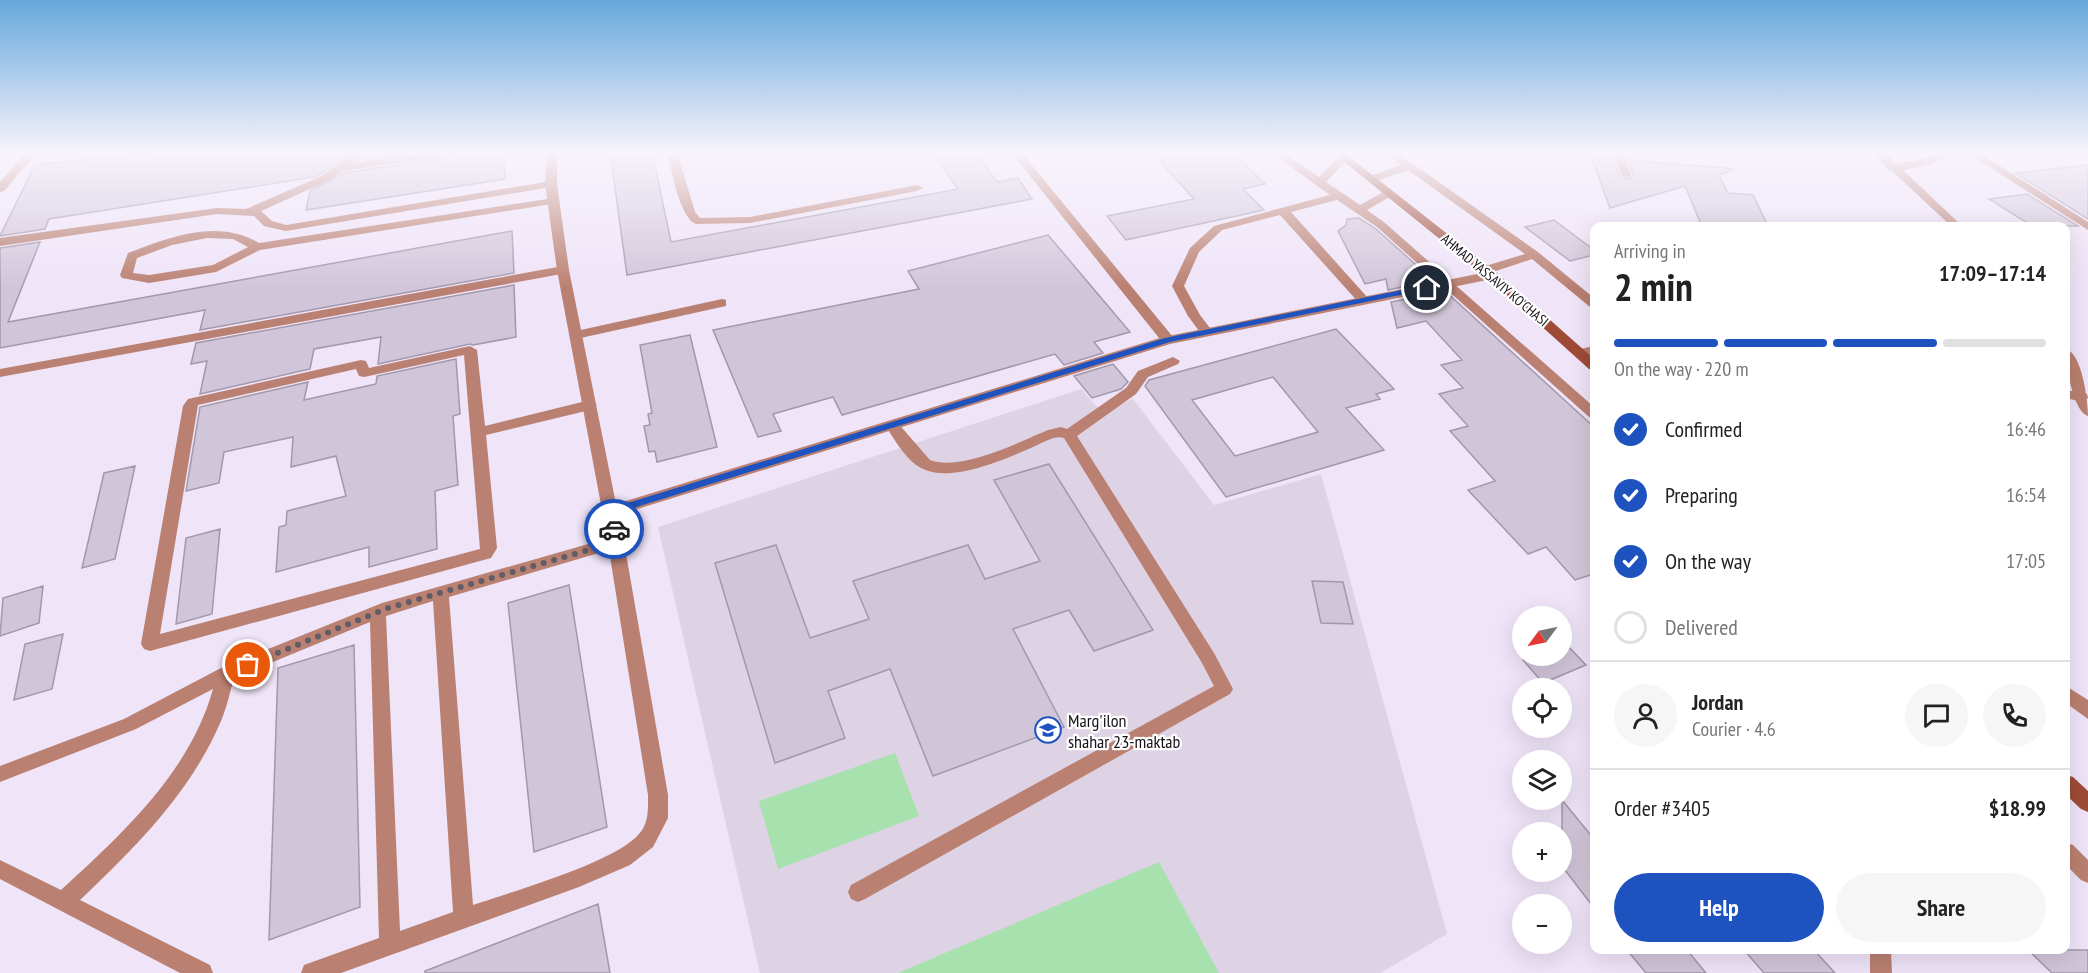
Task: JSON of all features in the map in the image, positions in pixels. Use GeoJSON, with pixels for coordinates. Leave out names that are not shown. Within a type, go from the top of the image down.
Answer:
{"type":"FeatureCollection","features":[{"type":"Feature","properties":{"kind":"main road","name":"AHMAD YASSAVIY KO'CHASI"},"geometry":{"type":"LineString","coordinates":[[1395,197],[1489,272],[1590,362]]}},
{"type":"Feature","properties":{"kind":"main road"},"geometry":{"type":"LineString","coordinates":[[2070,787],[2088,803]]}},
{"type":"Feature","properties":{"kind":"street"},"geometry":{"type":"LineString","coordinates":[[246,213],[282,197]]}},
{"type":"Feature","properties":{"kind":"street"},"geometry":{"type":"LineString","coordinates":[[0,242],[217,211],[257,213],[268,224],[286,228],[470,197]]}},
{"type":"Feature","properties":{"kind":"street"},"geometry":{"type":"LineString","coordinates":[[312,973],[579,877],[622,858],[646,841],[658,818],[658,795],[612,511],[563,270],[553,197]]}},
{"type":"Feature","properties":{"kind":"street"},"geometry":{"type":"LineString","coordinates":[[685,197],[689,212],[696,221],[724,223],[868,197]]}},
{"type":"Feature","properties":{"kind":"street"},"geometry":{"type":"LineString","coordinates":[[1053,197],[1168,340]]}},
{"type":"Feature","properties":{"kind":"street"},"geometry":{"type":"LineString","coordinates":[[1207,332],[1194,316],[1178,286],[1194,251],[1218,228],[1335,197]]}},
{"type":"Feature","properties":{"kind":"street"},"geometry":{"type":"LineString","coordinates":[[1342,197],[1381,225],[1590,410]]}},
{"type":"Feature","properties":{"kind":"street"},"geometry":{"type":"LineString","coordinates":[[1360,210],[1381,197]]}},
{"type":"Feature","properties":{"kind":"street"},"geometry":{"type":"LineString","coordinates":[[1454,197],[1534,255],[1590,301]]}},
{"type":"Feature","properties":{"kind":"street"},"geometry":{"type":"LineString","coordinates":[[1925,197],[1953,222]]}},
{"type":"Feature","properties":{"kind":"street"},"geometry":{"type":"LineString","coordinates":[[2042,197],[2088,227]]}},
{"type":"Feature","properties":{"kind":"street"},"geometry":{"type":"LineString","coordinates":[[257,248],[235,235],[217,234],[159,245],[132,256],[126,275],[149,279],[216,268],[257,248],[554,201]]}},
{"type":"Feature","properties":{"kind":"street"},"geometry":{"type":"LineString","coordinates":[[1283,211],[1364,301]]}},
{"type":"Feature","properties":{"kind":"street"},"geometry":{"type":"LineString","coordinates":[[612,511],[1168,340],[1448,283],[1489,272],[1534,255]]}},
{"type":"Feature","properties":{"kind":"street"},"geometry":{"type":"LineString","coordinates":[[0,373],[563,270]]}},
{"type":"Feature","properties":{"kind":"street"},"geometry":{"type":"LineString","coordinates":[[576,335],[722,303]]}},
{"type":"Feature","properties":{"kind":"street"},"geometry":{"type":"LineString","coordinates":[[470,350],[478,432],[489,548],[485,554],[150,644],[190,406],[193,402],[361,364],[364,373],[470,350]]}},
{"type":"Feature","properties":{"kind":"street"},"geometry":{"type":"LineString","coordinates":[[1580,353],[1590,351]]}},
{"type":"Feature","properties":{"kind":"street"},"geometry":{"type":"LineString","coordinates":[[1069,435],[1131,391],[1143,374],[1173,361]]}},
{"type":"Feature","properties":{"kind":"street"},"geometry":{"type":"LineString","coordinates":[[2070,364],[2088,411]]}},
{"type":"Feature","properties":{"kind":"street"},"geometry":{"type":"LineString","coordinates":[[2070,395],[2082,397]]}},
{"type":"Feature","properties":{"kind":"street"},"geometry":{"type":"LineString","coordinates":[[478,432],[590,405]]}},
{"type":"Feature","properties":{"kind":"street"},"geometry":{"type":"LineString","coordinates":[[858,892],[1224,689],[1208,658],[1069,435],[1061,432],[1053,433],[987,459],[945,470],[927,466],[892,425]]}},
{"type":"Feature","properties":{"kind":"street"},"geometry":{"type":"LineString","coordinates":[[0,774],[130,724],[226,674],[378,612],[616,542]]}},
{"type":"Feature","properties":{"kind":"street"},"geometry":{"type":"LineString","coordinates":[[441,593],[464,918]]}},
{"type":"Feature","properties":{"kind":"street"},"geometry":{"type":"LineString","coordinates":[[378,612],[390,945]]}},
{"type":"Feature","properties":{"kind":"street"},"geometry":{"type":"LineString","coordinates":[[63,902],[117,852],[167,796],[211,726],[226,674]]}},
{"type":"Feature","properties":{"kind":"street"},"geometry":{"type":"LineString","coordinates":[[2070,696],[2088,711]]}},
{"type":"Feature","properties":{"kind":"street"},"geometry":{"type":"LineString","coordinates":[[2070,856],[2088,873]]}},
{"type":"Feature","properties":{"kind":"street"},"geometry":{"type":"LineString","coordinates":[[0,869],[202,973]]}},
{"type":"Feature","properties":{"kind":"street"},"geometry":{"type":"LineString","coordinates":[[1881,954],[1881,973]]}},
{"type":"Feature","properties":{"kind":"shaded area","name":"Marg'ilon shahar 23-maktab"},"geometry":{"type":"Polygon","coordinates":[[[1081,389],[1101,411],[1133,399],[1214,505],[1321,474],[1447,934],[1380,973],[760,973],[658,527],[1081,389]]]}},
{"type":"Feature","properties":{"kind":"green space"},"geometry":{"type":"Polygon","coordinates":[[[895,753],[919,816],[778,869],[759,801],[895,753]]]}},
{"type":"Feature","properties":{"kind":"green space"},"geometry":{"type":"Polygon","coordinates":[[[1159,862],[1219,973],[898,973],[1159,862]]]}},
{"type":"Feature","properties":{"kind":"building"},"geometry":{"type":"Polygon","coordinates":[[[19,197],[185,197],[49,219],[45,229],[0,236],[19,197]]]}},
{"type":"Feature","properties":{"kind":"building"},"geometry":{"type":"Polygon","coordinates":[[[309,197],[387,197],[306,210],[309,197]]]}},
{"type":"Feature","properties":{"kind":"building"},"geometry":{"type":"Polygon","coordinates":[[[616,197],[662,197],[671,242],[912,197],[1032,199],[627,275],[616,197]]]}},
{"type":"Feature","properties":{"kind":"building"},"geometry":{"type":"Polygon","coordinates":[[[1193,197],[1251,197],[1264,210],[1126,240],[1107,216],[1194,199],[1193,197]]]}},
{"type":"Feature","properties":{"kind":"building"},"geometry":{"type":"Polygon","coordinates":[[[1606,197],[1646,197],[1610,208],[1606,197]]]}},
{"type":"Feature","properties":{"kind":"building"},"geometry":{"type":"Polygon","coordinates":[[[1690,197],[1754,197],[1766,222],[1700,222],[1690,197]]]}},
{"type":"Feature","properties":{"kind":"building"},"geometry":{"type":"Polygon","coordinates":[[[2032,197],[2078,226],[2070,226],[2070,222],[2026,222],[1989,199],[2032,197]]]}},
{"type":"Feature","properties":{"kind":"building"},"geometry":{"type":"Polygon","coordinates":[[[2054,197],[2088,197],[2088,219],[2054,197]]]}},
{"type":"Feature","properties":{"kind":"building"},"geometry":{"type":"Polygon","coordinates":[[[1359,218],[1376,229],[1433,280],[1388,290],[1386,279],[1365,284],[1338,231],[1346,225],[1347,219],[1359,218]]]}},
{"type":"Feature","properties":{"kind":"building"},"geometry":{"type":"Polygon","coordinates":[[[1554,220],[1590,247],[1590,256],[1570,261],[1525,227],[1554,220]]]}},
{"type":"Feature","properties":{"kind":"building"},"geometry":{"type":"Polygon","coordinates":[[[512,231],[514,273],[200,330],[205,310],[0,348],[0,248],[40,242],[8,322],[512,231]]]}},
{"type":"Feature","properties":{"kind":"building"},"geometry":{"type":"Polygon","coordinates":[[[1048,235],[1130,332],[1094,342],[1103,353],[1064,365],[1055,354],[842,415],[833,397],[773,414],[781,431],[758,437],[713,330],[919,289],[908,271],[1048,235]]]}},
{"type":"Feature","properties":{"kind":"building"},"geometry":{"type":"Polygon","coordinates":[[[514,285],[516,337],[470,344],[378,364],[381,337],[314,349],[310,369],[200,394],[207,361],[191,364],[196,343],[514,285]]]}},
{"type":"Feature","properties":{"kind":"building"},"geometry":{"type":"Polygon","coordinates":[[[1445,291],[1590,423],[1590,575],[1575,580],[1546,547],[1528,554],[1468,490],[1495,481],[1450,431],[1468,426],[1439,394],[1463,388],[1441,365],[1462,360],[1426,321],[1397,328],[1391,302],[1445,291]]]}},
{"type":"Feature","properties":{"kind":"building"},"geometry":{"type":"Polygon","coordinates":[[[1336,329],[1394,389],[1376,394],[1380,399],[1346,408],[1384,450],[1226,497],[1145,386],[1149,380],[1336,329]],[[1273,377],[1192,400],[1235,456],[1318,432],[1273,377]]]}},
{"type":"Feature","properties":{"kind":"building"},"geometry":{"type":"Polygon","coordinates":[[[690,335],[717,447],[657,462],[655,451],[649,452],[644,426],[650,425],[648,414],[652,413],[640,345],[690,335]]]}},
{"type":"Feature","properties":{"kind":"building"},"geometry":{"type":"Polygon","coordinates":[[[456,359],[460,414],[453,416],[458,485],[435,491],[437,549],[369,567],[369,547],[276,572],[279,527],[286,525],[287,511],[346,496],[336,456],[291,467],[293,437],[224,452],[219,483],[186,491],[200,407],[308,382],[304,400],[376,384],[377,376],[456,359]]]}},
{"type":"Feature","properties":{"kind":"building"},"geometry":{"type":"Polygon","coordinates":[[[1113,364],[1128,382],[1121,389],[1092,398],[1074,376],[1113,364]]]}},
{"type":"Feature","properties":{"kind":"building"},"geometry":{"type":"Polygon","coordinates":[[[1049,464],[1153,630],[1094,651],[1069,610],[1013,629],[1064,727],[933,776],[890,669],[828,691],[845,738],[775,763],[715,563],[776,545],[810,638],[869,619],[853,581],[968,545],[985,579],[1040,561],[994,480],[1049,464]]]}},
{"type":"Feature","properties":{"kind":"building"},"geometry":{"type":"Polygon","coordinates":[[[135,466],[115,559],[82,568],[104,473],[135,466]]]}},
{"type":"Feature","properties":{"kind":"building"},"geometry":{"type":"Polygon","coordinates":[[[220,529],[212,614],[176,624],[186,538],[220,529]]]}},
{"type":"Feature","properties":{"kind":"building"},"geometry":{"type":"Polygon","coordinates":[[[1312,581],[1343,582],[1353,624],[1321,623],[1312,581]]]}},
{"type":"Feature","properties":{"kind":"building"},"geometry":{"type":"Polygon","coordinates":[[[569,585],[607,827],[534,852],[508,603],[569,585]]]}},
{"type":"Feature","properties":{"kind":"building"},"geometry":{"type":"Polygon","coordinates":[[[43,586],[39,623],[0,636],[3,598],[43,586]]]}},
{"type":"Feature","properties":{"kind":"building"},"geometry":{"type":"Polygon","coordinates":[[[63,634],[52,689],[14,700],[25,644],[63,634]]]}},
{"type":"Feature","properties":{"kind":"building"},"geometry":{"type":"Polygon","coordinates":[[[354,645],[360,907],[269,940],[278,668],[354,645]]]}},
{"type":"Feature","properties":{"kind":"building"},"geometry":{"type":"Polygon","coordinates":[[[1572,650],[1586,665],[1555,678],[1539,678],[1528,666],[1572,666],[1572,650]]]}},
{"type":"Feature","properties":{"kind":"building"},"geometry":{"type":"Polygon","coordinates":[[[1562,810],[1570,810],[1590,834],[1590,903],[1572,879],[1572,822],[1562,822],[1562,810]]]}},
{"type":"Feature","properties":{"kind":"building"},"geometry":{"type":"Polygon","coordinates":[[[598,904],[610,973],[425,973],[425,971],[598,904]]]}},
{"type":"Feature","properties":{"kind":"building"},"geometry":{"type":"Polygon","coordinates":[[[2070,950],[2088,950],[2088,973],[2052,973],[2032,954],[2070,954],[2070,950]]]}},
{"type":"Feature","properties":{"kind":"building"},"geometry":{"type":"Polygon","coordinates":[[[1630,954],[1690,954],[1706,973],[1646,973],[1630,954]]]}},
{"type":"Feature","properties":{"kind":"building"},"geometry":{"type":"Polygon","coordinates":[[[1747,954],[1818,954],[1835,973],[1764,973],[1747,954]]]}},
{"type":"Feature","properties":{"kind":"way so far"},"geometry":{"type":"LineString","coordinates":[[248,665],[388,608],[616,542],[614,529]]}},
{"type":"Feature","properties":{"kind":"place","name":"Marg'ilon shahar 23-maktab"},"geometry":{"type":"Point","coordinates":[1048,730]}},
{"type":"Feature","properties":{"kind":"route"},"geometry":{"type":"LineString","coordinates":[[614,529],[612,511],[1168,340],[1427,288]]}}]}
